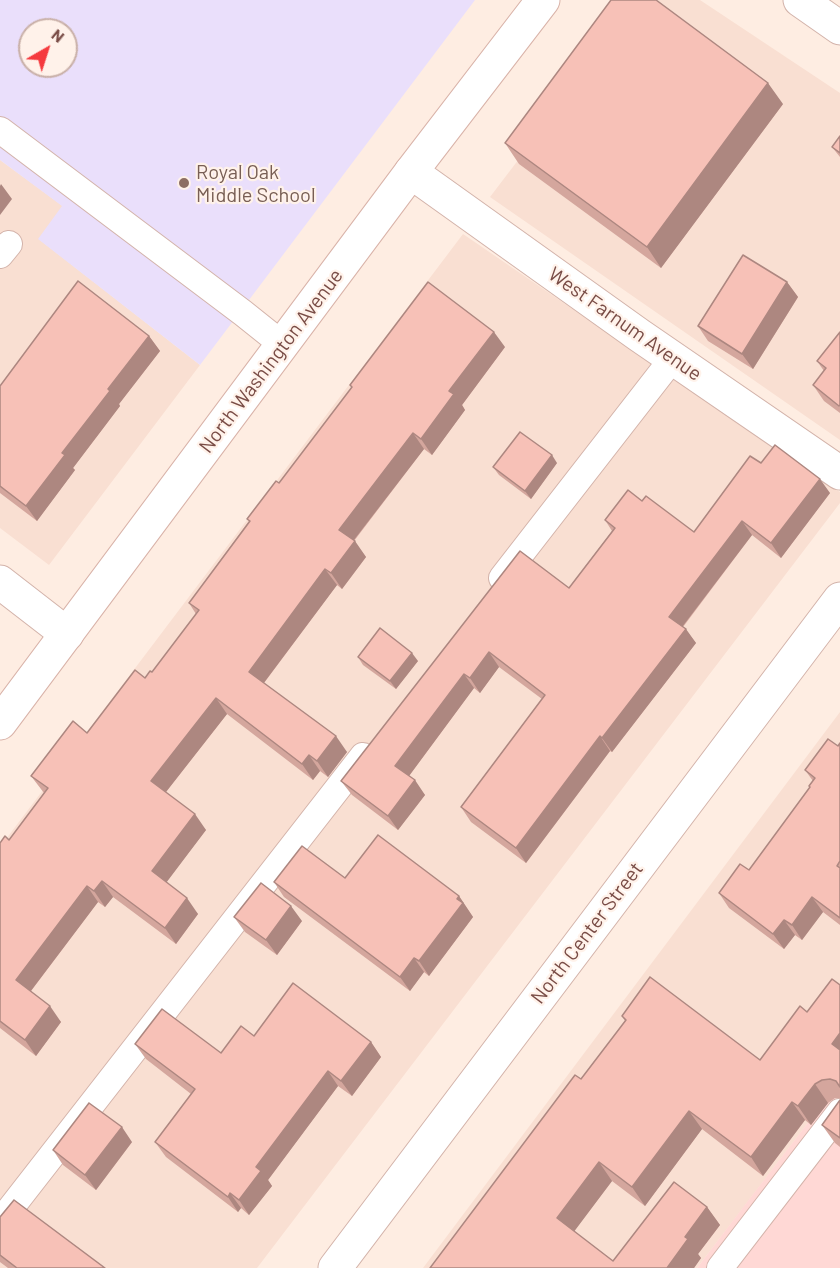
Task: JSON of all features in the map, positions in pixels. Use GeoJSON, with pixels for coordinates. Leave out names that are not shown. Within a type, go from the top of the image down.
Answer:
{"type":"FeatureCollection","features":[{"type":"Feature","properties":{"kind":"street","name":"North Washington Avenue"},"geometry":{"type":"LineString","coordinates":[[0,723],[411,172],[543,0]]}},
{"type":"Feature","properties":{"kind":"street"},"geometry":{"type":"LineString","coordinates":[[800,0],[840,28]]}},
{"type":"Feature","properties":{"kind":"street","name":"West Farnum Avenue"},"geometry":{"type":"LineString","coordinates":[[411,172],[639,335],[840,473]]}},
{"type":"Feature","properties":{"kind":"street"},"geometry":{"type":"LineString","coordinates":[[0,582],[67,634]]}},
{"type":"Feature","properties":{"kind":"street","name":"North Center Street"},"geometry":{"type":"LineString","coordinates":[[335,1268],[840,599]]}},
{"type":"Feature","properties":{"kind":"lane"},"geometry":{"type":"LineString","coordinates":[[0,130],[243,312],[283,345]]}},
{"type":"Feature","properties":{"kind":"lane"},"geometry":{"type":"LineString","coordinates":[[490,593],[674,358]]}},
{"type":"Feature","properties":{"kind":"lane"},"geometry":{"type":"LineString","coordinates":[[0,1222],[381,734]]}},
{"type":"Feature","properties":{"kind":"lane"},"geometry":{"type":"LineString","coordinates":[[720,1268],[840,1112]]}},
{"type":"Feature","properties":{"kind":"shaded area","name":"Royal Oak Middle School"},"geometry":{"type":"Polygon","coordinates":[[[0,0],[475,0],[200,365],[38,239],[62,206],[0,160],[0,0]]]}},
{"type":"Feature","properties":{"kind":"shaded area"},"geometry":{"type":"Polygon","coordinates":[[[640,0],[700,0],[840,93],[840,440],[490,197],[640,0]]]}},
{"type":"Feature","properties":{"kind":"shaded area"},"geometry":{"type":"Polygon","coordinates":[[[0,160],[63,206],[39,239],[200,365],[49,565],[0,528],[0,160]]]}},
{"type":"Feature","properties":{"kind":"shaded area"},"geometry":{"type":"Polygon","coordinates":[[[463,234],[840,492],[840,503],[257,1268],[0,1268],[0,847],[463,234]]]}},
{"type":"Feature","properties":{"kind":"shaded area"},"geometry":{"type":"Polygon","coordinates":[[[840,712],[840,1081],[697,1268],[423,1268],[840,712]]]}},
{"type":"Feature","properties":{"kind":"shaded area"},"geometry":{"type":"Polygon","coordinates":[[[840,1081],[840,1268],[697,1268],[744,1206],[840,1081]]]}},
{"type":"Feature","properties":{"kind":"building"},"geometry":{"type":"Polygon","coordinates":[[[611,0],[656,0],[768,83],[647,247],[505,143],[611,0]]]}},
{"type":"Feature","properties":{"kind":"building"},"geometry":{"type":"Polygon","coordinates":[[[840,136],[840,153],[832,147],[840,136]]]}},
{"type":"Feature","properties":{"kind":"building"},"geometry":{"type":"Polygon","coordinates":[[[743,255],[787,282],[742,354],[698,326],[743,255]]]}},
{"type":"Feature","properties":{"kind":"building"},"geometry":{"type":"Polygon","coordinates":[[[78,281],[149,336],[108,389],[110,391],[62,453],[65,455],[26,506],[0,486],[0,386],[78,281]]]}},
{"type":"Feature","properties":{"kind":"building"},"geometry":{"type":"Polygon","coordinates":[[[428,282],[494,332],[449,391],[454,394],[421,439],[413,433],[339,530],[355,541],[331,573],[325,569],[249,672],[336,736],[317,761],[309,755],[302,764],[216,698],[151,781],[195,814],[152,871],[187,898],[165,928],[102,881],[94,891],[87,886],[16,980],[50,1006],[25,1040],[0,1021],[0,843],[5,836],[9,840],[48,788],[31,776],[73,721],[87,733],[135,670],[145,678],[150,671],[152,672],[199,610],[189,603],[250,521],[247,519],[276,481],[279,483],[428,282]]]}},
{"type":"Feature","properties":{"kind":"building"},"geometry":{"type":"Polygon","coordinates":[[[840,332],[839,406],[813,385],[826,368],[817,361],[840,332]]]}},
{"type":"Feature","properties":{"kind":"building"},"geometry":{"type":"Polygon","coordinates":[[[520,432],[552,455],[525,491],[493,467],[520,432]]]}},
{"type":"Feature","properties":{"kind":"building"},"geometry":{"type":"Polygon","coordinates":[[[775,445],[820,479],[771,543],[742,521],[669,617],[686,629],[602,738],[600,736],[516,848],[461,807],[545,695],[489,652],[470,678],[464,674],[395,766],[415,780],[388,816],[341,781],[520,551],[569,588],[615,528],[605,520],[628,490],[642,501],[646,496],[694,532],[750,456],[761,463],[775,445]]]}},
{"type":"Feature","properties":{"kind":"building"},"geometry":{"type":"Polygon","coordinates":[[[380,628],[412,653],[390,681],[358,657],[380,628]]]}},
{"type":"Feature","properties":{"kind":"building"},"geometry":{"type":"Polygon","coordinates":[[[828,739],[838,746],[840,743],[840,861],[837,866],[840,868],[840,918],[812,897],[792,925],[784,920],[773,934],[719,893],[740,864],[749,870],[810,787],[815,778],[805,770],[828,739]]]}},
{"type":"Feature","properties":{"kind":"building"},"geometry":{"type":"Polygon","coordinates":[[[378,835],[459,896],[457,899],[463,903],[419,961],[414,958],[400,977],[274,882],[302,846],[345,878],[378,835]]]}},
{"type":"Feature","properties":{"kind":"building"},"geometry":{"type":"Polygon","coordinates":[[[261,883],[291,906],[266,940],[234,917],[261,883]]]}},
{"type":"Feature","properties":{"kind":"building"},"geometry":{"type":"Polygon","coordinates":[[[650,977],[760,1060],[800,1006],[807,1012],[832,979],[840,985],[840,1033],[832,1044],[840,1050],[840,1087],[836,1081],[822,1080],[815,1084],[798,1106],[792,1102],[751,1157],[689,1111],[632,1187],[599,1162],[557,1218],[613,1261],[674,1182],[707,1207],[685,1237],[688,1239],[667,1268],[430,1268],[575,1075],[581,1079],[626,1020],[622,1016],[650,977]]]}},
{"type":"Feature","properties":{"kind":"building"},"geometry":{"type":"Polygon","coordinates":[[[293,983],[371,1042],[341,1081],[328,1071],[256,1167],[261,1171],[239,1200],[230,1193],[228,1197],[155,1142],[195,1089],[135,1044],[162,1009],[221,1053],[241,1026],[254,1036],[293,983]]]}},
{"type":"Feature","properties":{"kind":"building"},"geometry":{"type":"Polygon","coordinates":[[[840,1100],[840,1138],[822,1125],[840,1100]]]}},
{"type":"Feature","properties":{"kind":"building"},"geometry":{"type":"Polygon","coordinates":[[[89,1103],[122,1127],[85,1175],[53,1150],[89,1103]]]}},
{"type":"Feature","properties":{"kind":"building"},"geometry":{"type":"Polygon","coordinates":[[[14,1200],[105,1268],[17,1268],[0,1255],[0,1217],[14,1200]]]}},
{"type":"Feature","properties":{"kind":"place","name":"Royal Oak Middle School"},"geometry":{"type":"Point","coordinates":[184,183]}}]}
